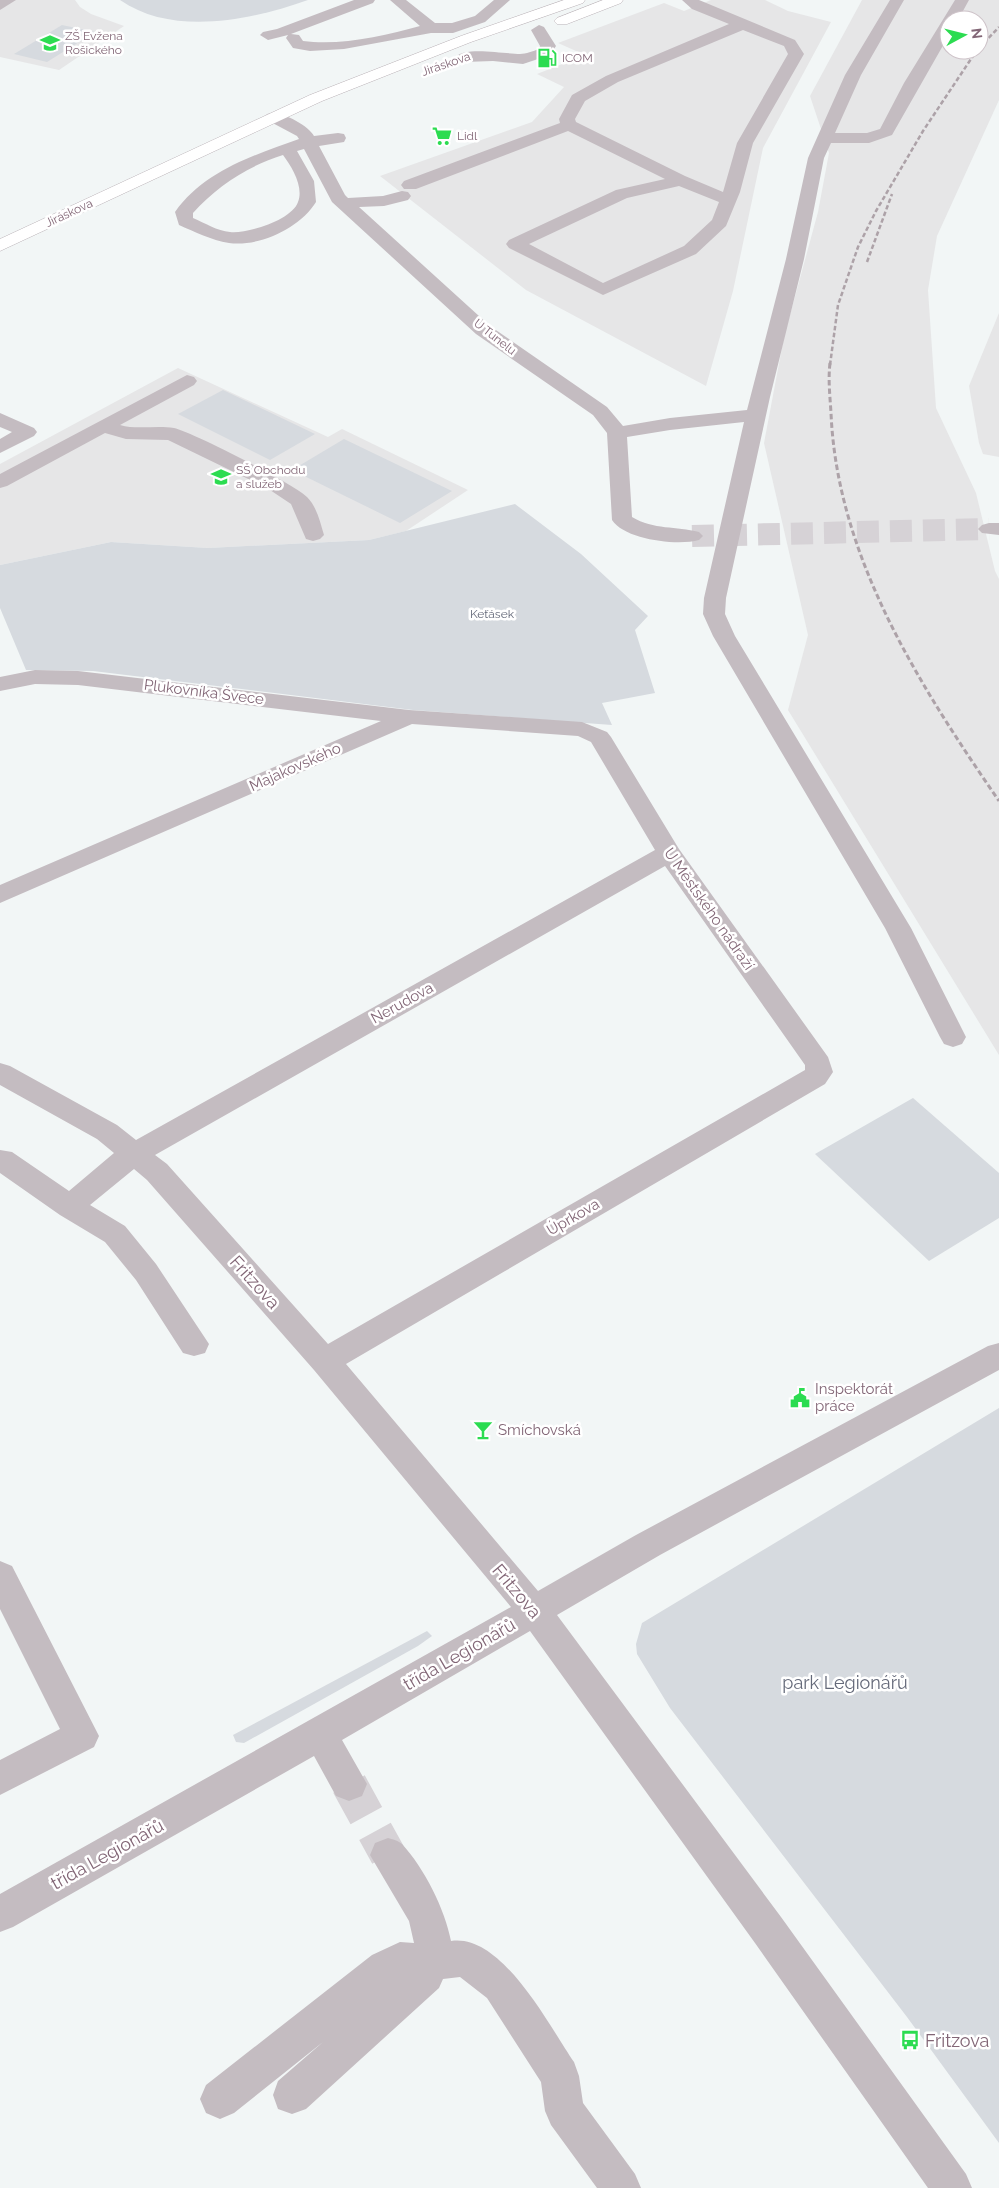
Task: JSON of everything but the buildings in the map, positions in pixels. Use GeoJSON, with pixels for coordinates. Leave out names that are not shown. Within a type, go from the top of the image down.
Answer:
{"type":"FeatureCollection","features":[{"type":"Feature","properties":{"kind":"main road"},"geometry":{"type":"LineString","coordinates":[[533,32],[616,0]]}},
{"type":"Feature","properties":{"kind":"main road","name":"Jiráskova"},"geometry":{"type":"LineString","coordinates":[[0,246],[273,117],[350,84],[570,1]]}},
{"type":"Feature","properties":{"kind":"main road","name":"Jiráskova"},"geometry":{"type":"LineString","coordinates":[[448,63],[504,43]]}},
{"type":"Feature","properties":{"kind":"main road","name":"Jiráskova"},"geometry":{"type":"LineString","coordinates":[[273,117],[329,104],[432,69]]}},
{"type":"Feature","properties":{"kind":"street"},"geometry":{"type":"LineString","coordinates":[[0,5],[9,0]]}},
{"type":"Feature","properties":{"kind":"street"},"geometry":{"type":"LineString","coordinates":[[268,35],[280,33],[368,0]]}},
{"type":"Feature","properties":{"kind":"street"},"geometry":{"type":"LineString","coordinates":[[397,0],[431,28]]}},
{"type":"Feature","properties":{"kind":"street"},"geometry":{"type":"LineString","coordinates":[[294,38],[298,45],[323,46],[431,28],[466,25],[480,19],[503,0]]}},
{"type":"Feature","properties":{"kind":"street"},"geometry":{"type":"LineString","coordinates":[[679,180],[663,186],[622,194],[515,244],[603,290],[690,250],[720,222],[745,142],[796,54],[790,43],[697,6],[689,0]]}},
{"type":"Feature","properties":{"kind":"street"},"geometry":{"type":"LineString","coordinates":[[897,0],[852,74],[816,158],[796,259],[756,415],[715,598],[714,614],[724,636],[898,928],[953,1037]]}},
{"type":"Feature","properties":{"kind":"street"},"geometry":{"type":"LineString","coordinates":[[569,126],[567,119],[578,98],[612,79],[743,24]]}},
{"type":"Feature","properties":{"kind":"street"},"geometry":{"type":"LineString","coordinates":[[464,57],[529,58],[547,49],[548,46],[533,32]]}},
{"type":"Feature","properties":{"kind":"street"},"geometry":{"type":"LineString","coordinates":[[824,138],[870,138],[886,132],[912,82],[939,39]]}},
{"type":"Feature","properties":{"kind":"street","name":"U Tunelu"},"geometry":{"type":"LineString","coordinates":[[273,117],[304,133],[333,190],[483,330],[600,411],[612,423],[617,433]]}},
{"type":"Feature","properties":{"kind":"street"},"geometry":{"type":"LineString","coordinates":[[345,203],[384,201],[406,190],[569,126],[679,180],[728,200]]}},
{"type":"Feature","properties":{"kind":"street"},"geometry":{"type":"LineString","coordinates":[[287,149],[298,162],[308,192],[307,203],[296,215],[273,229],[252,236],[237,238],[221,236],[186,221],[184,212],[213,183],[265,155],[308,142],[338,138]]}},
{"type":"Feature","properties":{"kind":"street"},"geometry":{"type":"LineString","coordinates":[[0,482],[105,427],[187,381]]}},
{"type":"Feature","properties":{"kind":"street"},"geometry":{"type":"LineString","coordinates":[[692,536],[661,535],[638,531],[622,520],[617,433],[678,423],[756,415]]}},
{"type":"Feature","properties":{"kind":"street"},"geometry":{"type":"LineString","coordinates":[[0,418],[27,432],[0,447]]}},
{"type":"Feature","properties":{"kind":"street"},"geometry":{"type":"LineString","coordinates":[[105,427],[126,433],[172,434],[274,484],[298,500],[307,513],[312,535]]}},
{"type":"Feature","properties":{"kind":"street","name":"Plukovníka Švece"},"geometry":{"type":"LineString","coordinates":[[6,677],[98,679],[409,717]]}},
{"type":"Feature","properties":{"kind":"street","name":"Majakovského"},"geometry":{"type":"LineString","coordinates":[[0,896],[409,717],[582,729],[599,737],[602,742]]}},
{"type":"Feature","properties":{"kind":"street","name":"U Městského nádraží"},"geometry":{"type":"LineString","coordinates":[[602,742],[669,853],[812,1054],[818,1064],[819,1072]]}},
{"type":"Feature","properties":{"kind":"street","name":"Nerudova"},"geometry":{"type":"LineString","coordinates":[[70,1207],[103,1177],[135,1153],[669,853]]}},
{"type":"Feature","properties":{"kind":"street","name":"Úprkova"},"geometry":{"type":"LineString","coordinates":[[325,1361],[815,1077],[819,1072]]}},
{"type":"Feature","properties":{"kind":"street","name":"Fritzova"},"geometry":{"type":"LineString","coordinates":[[0,1074],[107,1132],[157,1172],[325,1361],[534,1610],[751,1906],[952,2188]]}},
{"type":"Feature","properties":{"kind":"street"},"geometry":{"type":"LineString","coordinates":[[2,1160],[70,1207],[115,1234],[146,1272],[194,1344]]}},
{"type":"Feature","properties":{"kind":"street","name":"třída Legionářů"},"geometry":{"type":"LineString","coordinates":[[0,1914],[320,1734],[648,1545],[999,1355]]}},
{"type":"Feature","properties":{"kind":"street"},"geometry":{"type":"LineString","coordinates":[[0,1576],[82,1736],[0,1778]]}},
{"type":"Feature","properties":{"kind":"street"},"geometry":{"type":"LineString","coordinates":[[320,1734],[349,1784]]}},
{"type":"Feature","properties":{"kind":"street"},"geometry":{"type":"LineString","coordinates":[[292,2095],[426,1975],[433,1962],[429,1919],[388,1855]]}},
{"type":"Feature","properties":{"kind":"street"},"geometry":{"type":"LineString","coordinates":[[220,2099],[385,1968],[400,1961],[433,1962],[460,1958],[477,1965],[500,1985],[560,2076],[565,2112],[621,2188]]}},
{"type":"Feature","properties":{"kind":"shaded area","name":"ZŠ Evžena Rošického"},"geometry":{"type":"Polygon","coordinates":[[[0,0],[75,0],[80,7],[91,14],[124,26],[59,70],[0,57],[0,0]]]}},
{"type":"Feature","properties":{"kind":"shaded area"},"geometry":{"type":"Polygon","coordinates":[[[711,0],[765,0],[788,11],[831,22],[763,148],[733,291],[706,386],[526,290],[380,176],[532,122],[564,87],[537,74],[585,55],[558,43],[664,3],[684,11],[711,0]]]}},
{"type":"Feature","properties":{"kind":"shaded area"},"geometry":{"type":"Polygon","coordinates":[[[862,0],[999,0],[999,100],[937,236],[928,290],[936,408],[976,493],[995,571],[999,579],[999,1055],[788,710],[808,635],[764,443],[784,337],[818,212],[829,153],[810,96],[862,0]]]}},
{"type":"Feature","properties":{"kind":"shaded area"},"geometry":{"type":"Polygon","coordinates":[[[999,313],[999,457],[983,454],[979,443],[969,386],[999,313]]]}},
{"type":"Feature","properties":{"kind":"shaded area","name":"SŠ Obchodu a služeb"},"geometry":{"type":"Polygon","coordinates":[[[178,368],[328,437],[342,429],[468,490],[406,531],[369,540],[208,548],[111,542],[0,565],[0,464],[178,368]]]}},
{"type":"Feature","properties":{"kind":"green space"},"geometry":{"type":"Polygon","coordinates":[[[120,0],[308,0],[238,19],[188,22],[164,18],[141,11],[120,0]]]}},
{"type":"Feature","properties":{"kind":"green space"},"geometry":{"type":"Polygon","coordinates":[[[62,25],[95,32],[47,62],[14,54],[62,25]]]}},
{"type":"Feature","properties":{"kind":"green space"},"geometry":{"type":"Polygon","coordinates":[[[223,390],[315,434],[270,460],[178,414],[223,390]]]}},
{"type":"Feature","properties":{"kind":"green space"},"geometry":{"type":"Polygon","coordinates":[[[344,439],[452,491],[400,523],[292,470],[344,439]]]}},
{"type":"Feature","properties":{"kind":"green space","name":"Keťásek"},"geometry":{"type":"Polygon","coordinates":[[[515,504],[581,554],[648,616],[635,630],[655,693],[602,703],[612,725],[413,710],[93,671],[26,670],[0,608],[0,565],[111,542],[208,548],[369,540],[515,504]]]}},
{"type":"Feature","properties":{"kind":"green space"},"geometry":{"type":"Polygon","coordinates":[[[913,1098],[999,1173],[999,1218],[929,1261],[815,1154],[913,1098]]]}},
{"type":"Feature","properties":{"kind":"green space","name":"park Legionářů"},"geometry":{"type":"Polygon","coordinates":[[[999,1408],[999,2143],[907,2017],[670,1708],[637,1654],[636,1644],[642,1623],[999,1408]]]}},
{"type":"Feature","properties":{"kind":"green space"},"geometry":{"type":"Polygon","coordinates":[[[427,1631],[432,1636],[418,1646],[244,1743],[236,1742],[233,1735],[427,1631]]]}},
{"type":"Feature","properties":{"kind":"tunnel"},"geometry":{"type":"LineString","coordinates":[[692,536],[989,529]]}},
{"type":"Feature","properties":{"kind":"tunnel"},"geometry":{"type":"LineString","coordinates":[[349,1784],[388,1855]]}},
{"type":"Feature","properties":{"kind":"railway"},"geometry":{"type":"LineString","coordinates":[[989,38],[999,27]]}},
{"type":"Feature","properties":{"kind":"railway"},"geometry":{"type":"LineString","coordinates":[[830,365],[838,305],[858,247],[876,211],[923,131],[970,60]]}},
{"type":"Feature","properties":{"kind":"railway"},"geometry":{"type":"LineString","coordinates":[[867,262],[892,194]]}},
{"type":"Feature","properties":{"kind":"railway"},"geometry":{"type":"LineString","coordinates":[[830,363],[831,413],[837,466],[849,518],[866,569],[888,618],[913,666],[940,712],[999,801]]}},
{"type":"Feature","properties":{"kind":"place","name":"ZŠ Evžena Rošického"},"geometry":{"type":"Point","coordinates":[50,43]}},
{"type":"Feature","properties":{"kind":"place","name":"ICOM"},"geometry":{"type":"Point","coordinates":[547,58]}},
{"type":"Feature","properties":{"kind":"place","name":"Lidl"},"geometry":{"type":"Point","coordinates":[442,136]}},
{"type":"Feature","properties":{"kind":"place","name":"SŠ Obchodu a služeb"},"geometry":{"type":"Point","coordinates":[221,477]}},
{"type":"Feature","properties":{"kind":"place","name":"Inspektorát práce"},"geometry":{"type":"Point","coordinates":[800,1398]}},
{"type":"Feature","properties":{"kind":"place","name":"Smíchovská"},"geometry":{"type":"Point","coordinates":[483,1430]}},
{"type":"Feature","properties":{"kind":"place","name":"Fritzova"},"geometry":{"type":"Point","coordinates":[910,2040]}}]}
